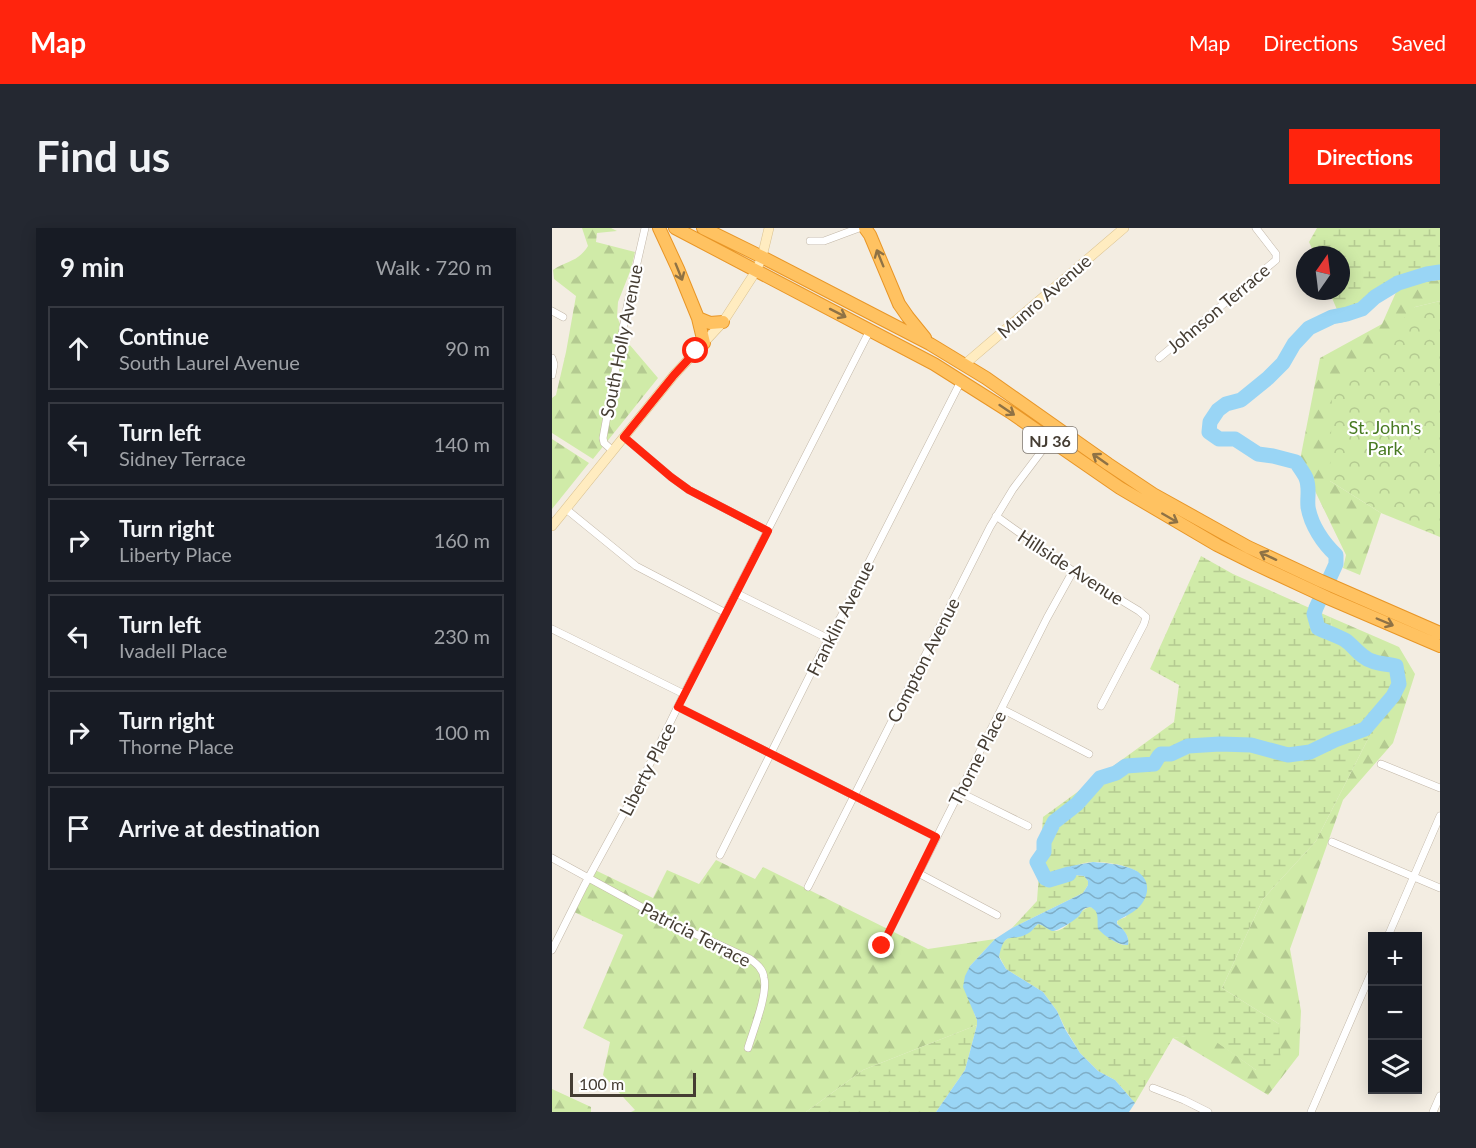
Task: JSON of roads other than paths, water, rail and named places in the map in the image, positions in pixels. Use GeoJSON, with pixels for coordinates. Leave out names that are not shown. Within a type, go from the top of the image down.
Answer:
{"type":"FeatureCollection","features":[{"type":"Feature","properties":{"kind":"highway"},"geometry":{"type":"LineString","coordinates":[[659,228],[698,318],[704,343]]}},
{"type":"Feature","properties":{"kind":"highway","name":"NJ 36"},"geometry":{"type":"LineString","coordinates":[[675,228],[934,364],[1166,516],[1236,554],[1318,586]]}},
{"type":"Feature","properties":{"kind":"highway","name":"NJ 36"},"geometry":{"type":"LineString","coordinates":[[703,228],[930,344],[965,364],[1153,494],[1318,586],[1440,646]]}},
{"type":"Feature","properties":{"kind":"highway"},"geometry":{"type":"LineString","coordinates":[[865,228],[899,304],[930,344]]}},
{"type":"Feature","properties":{"kind":"highway"},"geometry":{"type":"LineString","coordinates":[[698,318],[710,323],[723,322]]}},
{"type":"Feature","properties":{"kind":"highway","name":"NJ 36"},"geometry":{"type":"LineString","coordinates":[[1334,594],[1440,633]]}},
{"type":"Feature","properties":{"kind":"street","name":"South Holly Avenue"},"geometry":{"type":"LineString","coordinates":[[613,451],[604,443],[603,438],[627,308],[645,228]]}},
{"type":"Feature","properties":{"kind":"street"},"geometry":{"type":"LineString","coordinates":[[552,526],[674,375],[723,322],[756,271],[769,228]]}},
{"type":"Feature","properties":{"kind":"street"},"geometry":{"type":"LineString","coordinates":[[810,241],[824,241],[859,228]]}},
{"type":"Feature","properties":{"kind":"street","name":"Munro Avenue"},"geometry":{"type":"LineString","coordinates":[[965,364],[1124,228]]}},
{"type":"Feature","properties":{"kind":"street","name":"Johnson Terrace"},"geometry":{"type":"LineString","coordinates":[[1159,358],[1276,260],[1276,254],[1256,228]]}},
{"type":"Feature","properties":{"kind":"street"},"geometry":{"type":"LineString","coordinates":[[552,311],[563,317]]}},
{"type":"Feature","properties":{"kind":"street","name":"Liberty Place"},"geometry":{"type":"LineString","coordinates":[[552,950],[625,813],[870,330]]}},
{"type":"Feature","properties":{"kind":"street"},"geometry":{"type":"LineString","coordinates":[[552,358],[554,364],[552,375]]}},
{"type":"Feature","properties":{"kind":"street","name":"Franklin Avenue"},"geometry":{"type":"LineString","coordinates":[[720,855],[961,381]]}},
{"type":"Feature","properties":{"kind":"street"},"geometry":{"type":"LineString","coordinates":[[624,437],[689,490],[768,531]]}},
{"type":"Feature","properties":{"kind":"street","name":"Compton Avenue"},"geometry":{"type":"LineString","coordinates":[[808,888],[996,516],[1050,440]]}},
{"type":"Feature","properties":{"kind":"street"},"geometry":{"type":"LineString","coordinates":[[566,509],[636,566],[726,613]]}},
{"type":"Feature","properties":{"kind":"street","name":"Hillside Avenue"},"geometry":{"type":"LineString","coordinates":[[996,516],[1072,571],[1146,617],[1101,706]]}},
{"type":"Feature","properties":{"kind":"street","name":"Thorne Place"},"geometry":{"type":"LineString","coordinates":[[882,946],[1072,571]]}},
{"type":"Feature","properties":{"kind":"street"},"geometry":{"type":"LineString","coordinates":[[736,593],[829,639]]}},
{"type":"Feature","properties":{"kind":"street"},"geometry":{"type":"LineString","coordinates":[[552,629],[684,694]]}},
{"type":"Feature","properties":{"kind":"street"},"geometry":{"type":"LineString","coordinates":[[678,707],[936,837]]}},
{"type":"Feature","properties":{"kind":"street"},"geometry":{"type":"LineString","coordinates":[[1002,709],[1089,754]]}},
{"type":"Feature","properties":{"kind":"street"},"geometry":{"type":"LineString","coordinates":[[1381,764],[1440,788]]}},
{"type":"Feature","properties":{"kind":"street"},"geometry":{"type":"LineString","coordinates":[[959,792],[1028,826]]}},
{"type":"Feature","properties":{"kind":"street"},"geometry":{"type":"LineString","coordinates":[[1390,932],[1440,816]]}},
{"type":"Feature","properties":{"kind":"street"},"geometry":{"type":"LineString","coordinates":[[1332,842],[1440,888]]}},
{"type":"Feature","properties":{"kind":"street","name":"Patricia Terrace"},"geometry":{"type":"LineString","coordinates":[[552,858],[669,921],[757,963],[764,976],[765,987],[748,1048]]}},
{"type":"Feature","properties":{"kind":"street"},"geometry":{"type":"LineString","coordinates":[[918,873],[997,915]]}},
{"type":"Feature","properties":{"kind":"street"},"geometry":{"type":"LineString","coordinates":[[1311,1112],[1368,980]]}},
{"type":"Feature","properties":{"kind":"street"},"geometry":{"type":"LineString","coordinates":[[1153,1088],[1184,1100],[1192,1109],[1208,1112]]}},
{"type":"Feature","properties":{"kind":"street"},"geometry":{"type":"LineString","coordinates":[[1433,1112],[1440,1096]]}},
{"type":"Feature","properties":{"kind":"water"},"geometry":{"type":"Polygon","coordinates":[[[1440,265],[1440,280],[1404,287],[1384,296],[1358,316],[1339,323],[1336,317],[1338,312],[1440,265]]]}},
{"type":"Feature","properties":{"kind":"water"},"geometry":{"type":"Polygon","coordinates":[[[1093,862],[1130,868],[1142,875],[1145,880],[1147,892],[1142,904],[1135,911],[1117,921],[1127,936],[1128,945],[1112,940],[1098,929],[1097,913],[1090,907],[1084,909],[1077,918],[1058,930],[1052,931],[1038,924],[1027,934],[1006,939],[999,957],[1006,969],[1043,992],[1057,1011],[1080,1053],[1098,1071],[1115,1080],[1135,1103],[1129,1112],[936,1112],[965,1070],[977,1025],[963,987],[970,966],[995,939],[1012,928],[1083,893],[1088,885],[1084,876],[1075,875],[1049,880],[1071,866],[1093,862]]]}},
{"type":"Feature","properties":{"kind":"waterway"},"geometry":{"type":"LineString","coordinates":[[1069,874],[1049,880],[1045,878],[1037,862],[1044,852],[1044,842],[1054,822],[1077,804],[1100,778],[1116,773],[1126,766],[1154,764],[1161,754],[1171,754],[1188,746],[1251,745],[1288,755],[1310,752],[1365,729],[1393,696],[1399,684],[1396,666],[1368,659],[1345,640],[1318,628],[1314,614],[1336,564],[1336,555],[1315,527],[1308,507],[1307,482],[1296,462],[1258,454],[1235,439],[1219,439],[1209,432],[1210,422],[1218,410],[1226,404],[1241,400],[1268,378],[1283,363],[1294,344],[1309,328],[1332,317],[1362,309],[1375,297],[1398,283],[1440,272]]}},
{"type":"Feature","properties":{"kind":"park label","name":"St. John's Park"},"geometry":{"type":"Point","coordinates":[1385,437]}}]}
